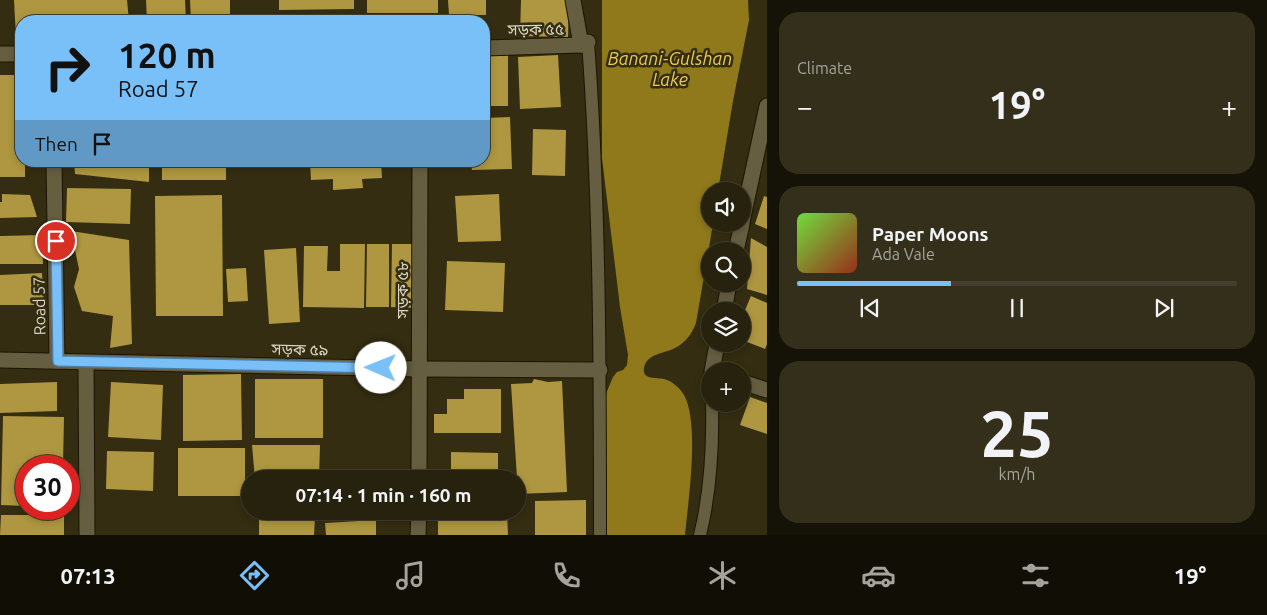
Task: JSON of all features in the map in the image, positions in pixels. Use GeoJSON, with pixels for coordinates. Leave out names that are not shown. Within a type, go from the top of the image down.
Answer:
{"type":"FeatureCollection","features":[{"type":"Feature","properties":{"kind":"street"},"geometry":{"type":"LineString","coordinates":[[573,0],[585,44],[592,94],[600,370],[600,535]]}},
{"type":"Feature","properties":{"kind":"street","name":"সড়ক ৫৫"},"geometry":{"type":"LineString","coordinates":[[490,48],[585,44]]}},
{"type":"Feature","properties":{"kind":"street"},"geometry":{"type":"LineString","coordinates":[[0,54],[15,54]]}},
{"type":"Feature","properties":{"kind":"street"},"geometry":{"type":"LineString","coordinates":[[751,182],[767,106]]}},
{"type":"Feature","properties":{"kind":"street","name":"Road 57"},"geometry":{"type":"LineString","coordinates":[[54,167],[58,361]]}},
{"type":"Feature","properties":{"kind":"street","name":"সড়ক ৫৮"},"geometry":{"type":"LineString","coordinates":[[419,470],[420,167]]}},
{"type":"Feature","properties":{"kind":"street","name":"সড়ক ৫৯"},"geometry":{"type":"LineString","coordinates":[[0,360],[420,369],[600,370]]}},
{"type":"Feature","properties":{"kind":"street"},"geometry":{"type":"LineString","coordinates":[[86,363],[87,535]]}},
{"type":"Feature","properties":{"kind":"street"},"geometry":{"type":"LineString","coordinates":[[751,385],[767,390]]}},
{"type":"Feature","properties":{"kind":"street"},"geometry":{"type":"LineString","coordinates":[[700,535],[704,518],[712,434],[712,412]]}},
{"type":"Feature","properties":{"kind":"street"},"geometry":{"type":"LineString","coordinates":[[418,535],[419,520]]}},
{"type":"Feature","properties":{"kind":"water","name":"Banani-Gulshan Lake"},"geometry":{"type":"Polygon","coordinates":[[[602,0],[748,0],[749,20],[720,182],[701,182],[701,232],[712,232],[710,242],[701,242],[701,292],[696,323],[682,344],[652,357],[644,368],[647,376],[664,379],[676,385],[684,395],[689,408],[692,464],[685,535],[607,535],[605,396],[613,377],[627,365],[628,355],[620,307],[602,158],[602,0]]]}},
{"type":"Feature","properties":{"kind":"building"},"geometry":{"type":"Polygon","coordinates":[[[14,0],[127,0],[128,15],[15,15],[15,19],[14,0]]]}},
{"type":"Feature","properties":{"kind":"building"},"geometry":{"type":"Polygon","coordinates":[[[146,0],[185,0],[186,15],[147,15],[146,0]]]}},
{"type":"Feature","properties":{"kind":"building"},"geometry":{"type":"Polygon","coordinates":[[[190,0],[230,0],[230,15],[191,15],[190,0]]]}},
{"type":"Feature","properties":{"kind":"building"},"geometry":{"type":"Polygon","coordinates":[[[279,0],[354,0],[354,9],[279,10],[279,0]]]}},
{"type":"Feature","properties":{"kind":"building"},"geometry":{"type":"Polygon","coordinates":[[[367,0],[438,0],[438,13],[367,13],[367,0]]]}},
{"type":"Feature","properties":{"kind":"building"},"geometry":{"type":"Polygon","coordinates":[[[448,0],[486,0],[486,15],[449,15],[448,0]]]}},
{"type":"Feature","properties":{"kind":"building"},"geometry":{"type":"Polygon","coordinates":[[[521,0],[569,0],[568,37],[520,36],[521,0]]]}},
{"type":"Feature","properties":{"kind":"building"},"geometry":{"type":"Polygon","coordinates":[[[490,55],[508,55],[508,106],[490,106],[490,55]]]}},
{"type":"Feature","properties":{"kind":"building"},"geometry":{"type":"Polygon","coordinates":[[[558,55],[561,107],[520,109],[518,57],[558,55]]]}},
{"type":"Feature","properties":{"kind":"building"},"geometry":{"type":"Polygon","coordinates":[[[0,75],[15,75],[15,167],[25,167],[25,177],[0,177],[0,75]]]}},
{"type":"Feature","properties":{"kind":"building"},"geometry":{"type":"Polygon","coordinates":[[[510,117],[512,169],[472,170],[472,167],[490,167],[490,118],[510,117]]]}},
{"type":"Feature","properties":{"kind":"building"},"geometry":{"type":"Polygon","coordinates":[[[533,129],[566,130],[565,176],[532,175],[533,129]]]}},
{"type":"Feature","properties":{"kind":"building"},"geometry":{"type":"Polygon","coordinates":[[[74,167],[149,167],[149,182],[75,174],[74,167]]]}},
{"type":"Feature","properties":{"kind":"building"},"geometry":{"type":"Polygon","coordinates":[[[162,167],[226,167],[226,180],[162,180],[162,167]]]}},
{"type":"Feature","properties":{"kind":"building"},"geometry":{"type":"Polygon","coordinates":[[[310,167],[381,167],[382,178],[362,179],[363,188],[333,190],[333,179],[311,180],[310,167]]]}},
{"type":"Feature","properties":{"kind":"building"},"geometry":{"type":"Polygon","coordinates":[[[67,188],[131,189],[130,224],[66,222],[67,188]]]}},
{"type":"Feature","properties":{"kind":"building"},"geometry":{"type":"Polygon","coordinates":[[[2,194],[30,195],[37,217],[0,218],[2,194]]]}},
{"type":"Feature","properties":{"kind":"building"},"geometry":{"type":"Polygon","coordinates":[[[499,194],[501,241],[458,242],[455,196],[499,194]]]}},
{"type":"Feature","properties":{"kind":"building"},"geometry":{"type":"Polygon","coordinates":[[[222,195],[223,316],[156,316],[155,196],[222,195]]]}},
{"type":"Feature","properties":{"kind":"building"},"geometry":{"type":"Polygon","coordinates":[[[764,196],[767,197],[767,229],[755,224],[764,196]]]}},
{"type":"Feature","properties":{"kind":"building"},"geometry":{"type":"Polygon","coordinates":[[[71,231],[129,240],[132,344],[110,348],[113,316],[82,311],[74,287],[79,269],[71,231]]]}},
{"type":"Feature","properties":{"kind":"building"},"geometry":{"type":"Polygon","coordinates":[[[42,235],[43,264],[0,264],[0,236],[42,235]]]}},
{"type":"Feature","properties":{"kind":"building"},"geometry":{"type":"Polygon","coordinates":[[[751,238],[767,247],[767,295],[751,290],[751,238]]]}},
{"type":"Feature","properties":{"kind":"building"},"geometry":{"type":"Polygon","coordinates":[[[340,244],[365,244],[364,308],[303,307],[304,246],[328,246],[327,271],[340,271],[340,244]]]}},
{"type":"Feature","properties":{"kind":"building"},"geometry":{"type":"Polygon","coordinates":[[[367,244],[389,244],[389,307],[366,307],[367,244]]]}},
{"type":"Feature","properties":{"kind":"building"},"geometry":{"type":"Polygon","coordinates":[[[392,244],[414,244],[414,308],[391,307],[392,244]]]}},
{"type":"Feature","properties":{"kind":"building"},"geometry":{"type":"Polygon","coordinates":[[[296,248],[300,322],[269,324],[264,250],[296,248]]]}},
{"type":"Feature","properties":{"kind":"building"},"geometry":{"type":"Polygon","coordinates":[[[447,261],[505,263],[503,312],[445,310],[447,261]]]}},
{"type":"Feature","properties":{"kind":"building"},"geometry":{"type":"Polygon","coordinates":[[[246,268],[248,301],[228,302],[226,269],[246,268]]]}},
{"type":"Feature","properties":{"kind":"building"},"geometry":{"type":"Polygon","coordinates":[[[42,273],[44,305],[0,305],[0,275],[42,273]]]}},
{"type":"Feature","properties":{"kind":"building"},"geometry":{"type":"Polygon","coordinates":[[[751,296],[767,303],[767,344],[765,349],[751,344],[751,302],[748,302],[751,296]]]}},
{"type":"Feature","properties":{"kind":"building"},"geometry":{"type":"Polygon","coordinates":[[[241,374],[242,440],[183,441],[183,375],[241,374]]]}},
{"type":"Feature","properties":{"kind":"building"},"geometry":{"type":"Polygon","coordinates":[[[255,379],[323,379],[323,438],[255,438],[255,379]]]}},
{"type":"Feature","properties":{"kind":"building"},"geometry":{"type":"Polygon","coordinates":[[[534,379],[548,382],[562,381],[567,492],[526,494],[526,470],[516,470],[511,384],[532,383],[534,379]]]}},
{"type":"Feature","properties":{"kind":"building"},"geometry":{"type":"Polygon","coordinates":[[[57,382],[57,411],[0,413],[0,384],[57,382]]]}},
{"type":"Feature","properties":{"kind":"building"},"geometry":{"type":"Polygon","coordinates":[[[111,382],[163,385],[161,440],[108,437],[111,382]]]}},
{"type":"Feature","properties":{"kind":"building"},"geometry":{"type":"Polygon","coordinates":[[[464,389],[501,389],[501,433],[434,433],[434,414],[447,414],[447,399],[464,399],[464,389]]]}},
{"type":"Feature","properties":{"kind":"building"},"geometry":{"type":"Polygon","coordinates":[[[751,397],[767,403],[767,434],[740,425],[745,412],[751,412],[751,397]]]}},
{"type":"Feature","properties":{"kind":"building"},"geometry":{"type":"Polygon","coordinates":[[[3,416],[64,417],[63,455],[15,455],[15,506],[1,505],[3,416]]]}},
{"type":"Feature","properties":{"kind":"building"},"geometry":{"type":"Polygon","coordinates":[[[252,445],[320,445],[319,470],[254,470],[252,445]]]}},
{"type":"Feature","properties":{"kind":"building"},"geometry":{"type":"Polygon","coordinates":[[[178,448],[245,448],[245,470],[241,470],[241,496],[178,496],[178,448]]]}},
{"type":"Feature","properties":{"kind":"building"},"geometry":{"type":"Polygon","coordinates":[[[107,451],[154,452],[153,491],[106,489],[107,451]]]}},
{"type":"Feature","properties":{"kind":"building"},"geometry":{"type":"Polygon","coordinates":[[[451,452],[498,453],[498,470],[451,470],[451,452]]]}},
{"type":"Feature","properties":{"kind":"building"},"geometry":{"type":"Polygon","coordinates":[[[586,500],[586,535],[535,535],[535,501],[586,500]]]}},
{"type":"Feature","properties":{"kind":"building"},"geometry":{"type":"Polygon","coordinates":[[[1,515],[15,515],[15,520],[64,520],[64,535],[0,535],[1,515]]]}},
{"type":"Feature","properties":{"kind":"building"},"geometry":{"type":"Polygon","coordinates":[[[259,520],[315,520],[314,535],[259,535],[259,520]]]}},
{"type":"Feature","properties":{"kind":"building"},"geometry":{"type":"Polygon","coordinates":[[[376,520],[376,535],[326,535],[325,523],[376,520]]]}},
{"type":"Feature","properties":{"kind":"building"},"geometry":{"type":"Polygon","coordinates":[[[438,520],[507,520],[508,535],[438,535],[438,520]]]}},
{"type":"Feature","properties":{"kind":"route"},"geometry":{"type":"LineString","coordinates":[[56,241],[58,361],[381,368]]}}]}
